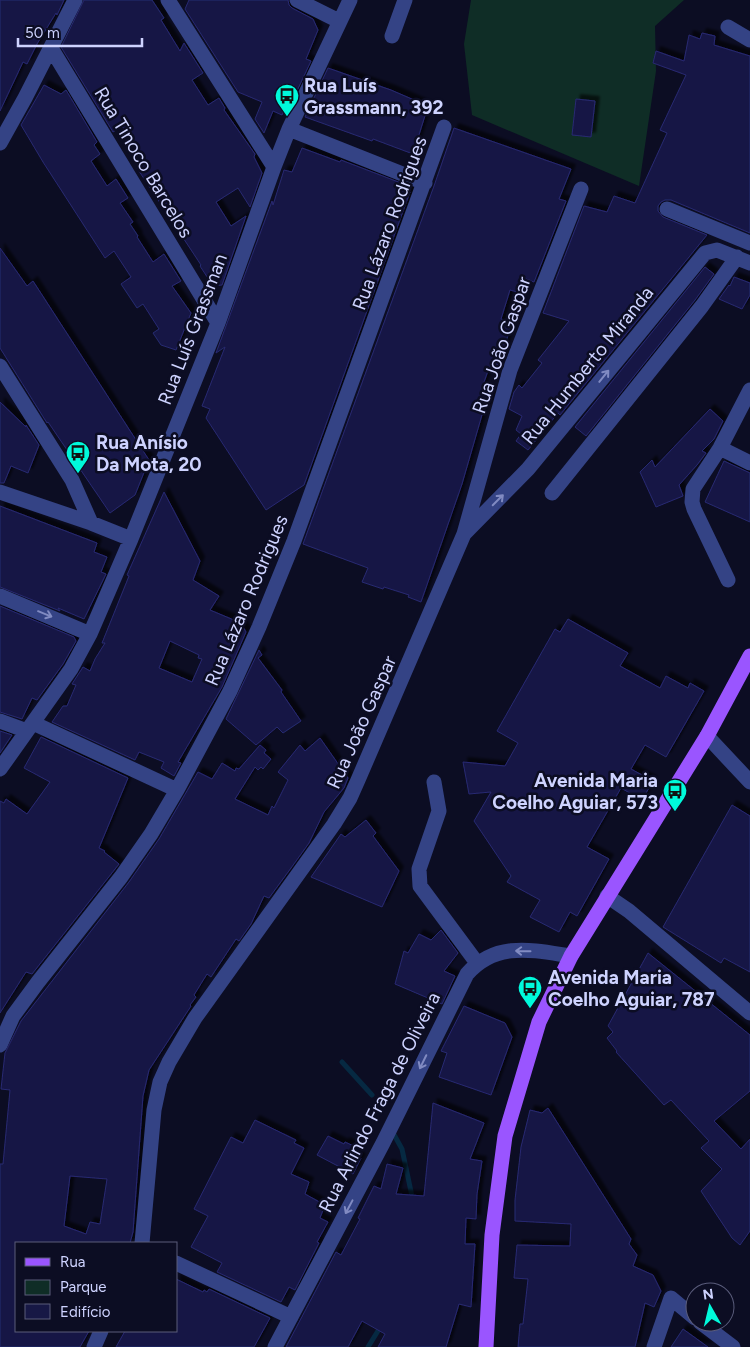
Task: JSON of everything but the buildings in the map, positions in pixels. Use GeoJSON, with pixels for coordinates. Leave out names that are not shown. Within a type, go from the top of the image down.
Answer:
{"type":"FeatureCollection","features":[{"type":"Feature","properties":{"kind":"main road"},"geometry":{"type":"LineString","coordinates":[[485,1347],[492,1235],[505,1136],[539,1022],[571,956],[707,736],[750,656]]}},
{"type":"Feature","properties":{"kind":"street"},"geometry":{"type":"LineString","coordinates":[[0,143],[75,0]]}},
{"type":"Feature","properties":{"kind":"street"},"geometry":{"type":"LineString","coordinates":[[168,0],[274,167]]}},
{"type":"Feature","properties":{"kind":"street"},"geometry":{"type":"LineString","coordinates":[[297,0],[339,21]]}},
{"type":"Feature","properties":{"kind":"street","name":"Rua Luís Grassman"},"geometry":{"type":"LineString","coordinates":[[0,769],[71,669],[90,634],[131,539],[218,322],[289,129],[350,0]]}},
{"type":"Feature","properties":{"kind":"street"},"geometry":{"type":"LineString","coordinates":[[392,36],[405,0]]}},
{"type":"Feature","properties":{"kind":"street"},"geometry":{"type":"LineString","coordinates":[[728,27],[750,40]]}},
{"type":"Feature","properties":{"kind":"street","name":"Rua Tinoco Barcelos"},"geometry":{"type":"LineString","coordinates":[[51,48],[218,322]]}},
{"type":"Feature","properties":{"kind":"street","name":"Rua Lázaro Rodrigues"},"geometry":{"type":"LineString","coordinates":[[0,1045],[13,1016],[121,878],[177,790],[230,692],[294,541],[444,127]]}},
{"type":"Feature","properties":{"kind":"street"},"geometry":{"type":"LineString","coordinates":[[289,129],[425,183]]}},
{"type":"Feature","properties":{"kind":"street","name":"Rua João Gaspar"},"geometry":{"type":"LineString","coordinates":[[142,1242],[154,1110],[160,1082],[169,1062],[195,1018],[334,824],[350,798],[398,691],[464,534],[510,370],[581,189]]}},
{"type":"Feature","properties":{"kind":"street"},"geometry":{"type":"LineString","coordinates":[[667,209],[750,242]]}},
{"type":"Feature","properties":{"kind":"street","name":"Rua Humberto Miranda"},"geometry":{"type":"LineString","coordinates":[[464,534],[528,469],[705,253],[717,250],[744,260]]}},
{"type":"Feature","properties":{"kind":"street"},"geometry":{"type":"LineString","coordinates":[[552,494],[702,306],[744,260]]}},
{"type":"Feature","properties":{"kind":"street"},"geometry":{"type":"LineString","coordinates":[[0,366],[72,480],[91,523]]}},
{"type":"Feature","properties":{"kind":"street"},"geometry":{"type":"LineString","coordinates":[[728,580],[698,518],[692,502],[693,489],[720,448],[750,390]]}},
{"type":"Feature","properties":{"kind":"street"},"geometry":{"type":"LineString","coordinates":[[720,448],[750,463]]}},
{"type":"Feature","properties":{"kind":"street"},"geometry":{"type":"LineString","coordinates":[[0,492],[91,523],[131,539]]}},
{"type":"Feature","properties":{"kind":"street"},"geometry":{"type":"LineString","coordinates":[[0,596],[90,634]]}},
{"type":"Feature","properties":{"kind":"street"},"geometry":{"type":"LineString","coordinates":[[0,720],[30,727],[177,790]]}},
{"type":"Feature","properties":{"kind":"street"},"geometry":{"type":"LineString","coordinates":[[707,736],[750,782]]}},
{"type":"Feature","properties":{"kind":"street"},"geometry":{"type":"LineString","coordinates":[[434,782],[439,811],[418,869],[420,886],[477,963]]}},
{"type":"Feature","properties":{"kind":"street"},"geometry":{"type":"LineString","coordinates":[[607,896],[629,911],[750,1013]]}},
{"type":"Feature","properties":{"kind":"street","name":"Rua Arlindo Fraga de Oliveira"},"geometry":{"type":"LineString","coordinates":[[275,1347],[382,1143],[467,974],[477,963],[500,952],[518,950],[539,951],[571,956]]}},
{"type":"Feature","properties":{"kind":"street"},"geometry":{"type":"LineString","coordinates":[[178,1264],[290,1317]]}},
{"type":"Feature","properties":{"kind":"street"},"geometry":{"type":"LineString","coordinates":[[654,1347],[671,1298],[685,1310]]}},
{"type":"Feature","properties":{"kind":"street"},"geometry":{"type":"LineString","coordinates":[[94,1347],[102,1332]]}},
{"type":"Feature","properties":{"kind":"street"},"geometry":{"type":"LineString","coordinates":[[713,1332],[733,1347]]}},
{"type":"Feature","properties":{"kind":"green space"},"geometry":{"type":"Polygon","coordinates":[[[471,0],[684,0],[655,26],[656,71],[639,186],[472,115],[464,44],[471,0]]]}},
{"type":"Feature","properties":{"kind":"waterway"},"geometry":{"type":"LineString","coordinates":[[342,1062],[372,1095]]}},
{"type":"Feature","properties":{"kind":"waterway"},"geometry":{"type":"LineString","coordinates":[[392,1131],[402,1149],[413,1201]]}},
{"type":"Feature","properties":{"kind":"waterway"},"geometry":{"type":"LineString","coordinates":[[368,1347],[381,1326]]}},
{"type":"Feature","properties":{"kind":"place","name":"Rua Luís Grassmann, 392"},"geometry":{"type":"Point","coordinates":[287,117]}},
{"type":"Feature","properties":{"kind":"place","name":"Rua Anísio Da Mota, 20"},"geometry":{"type":"Point","coordinates":[78,474]}},
{"type":"Feature","properties":{"kind":"place","name":"Avenida Maria Coelho Aguiar, 573"},"geometry":{"type":"Point","coordinates":[675,812]}},
{"type":"Feature","properties":{"kind":"place","name":"Avenida Maria Coelho Aguiar, 787"},"geometry":{"type":"Point","coordinates":[530,1009]}}]}
